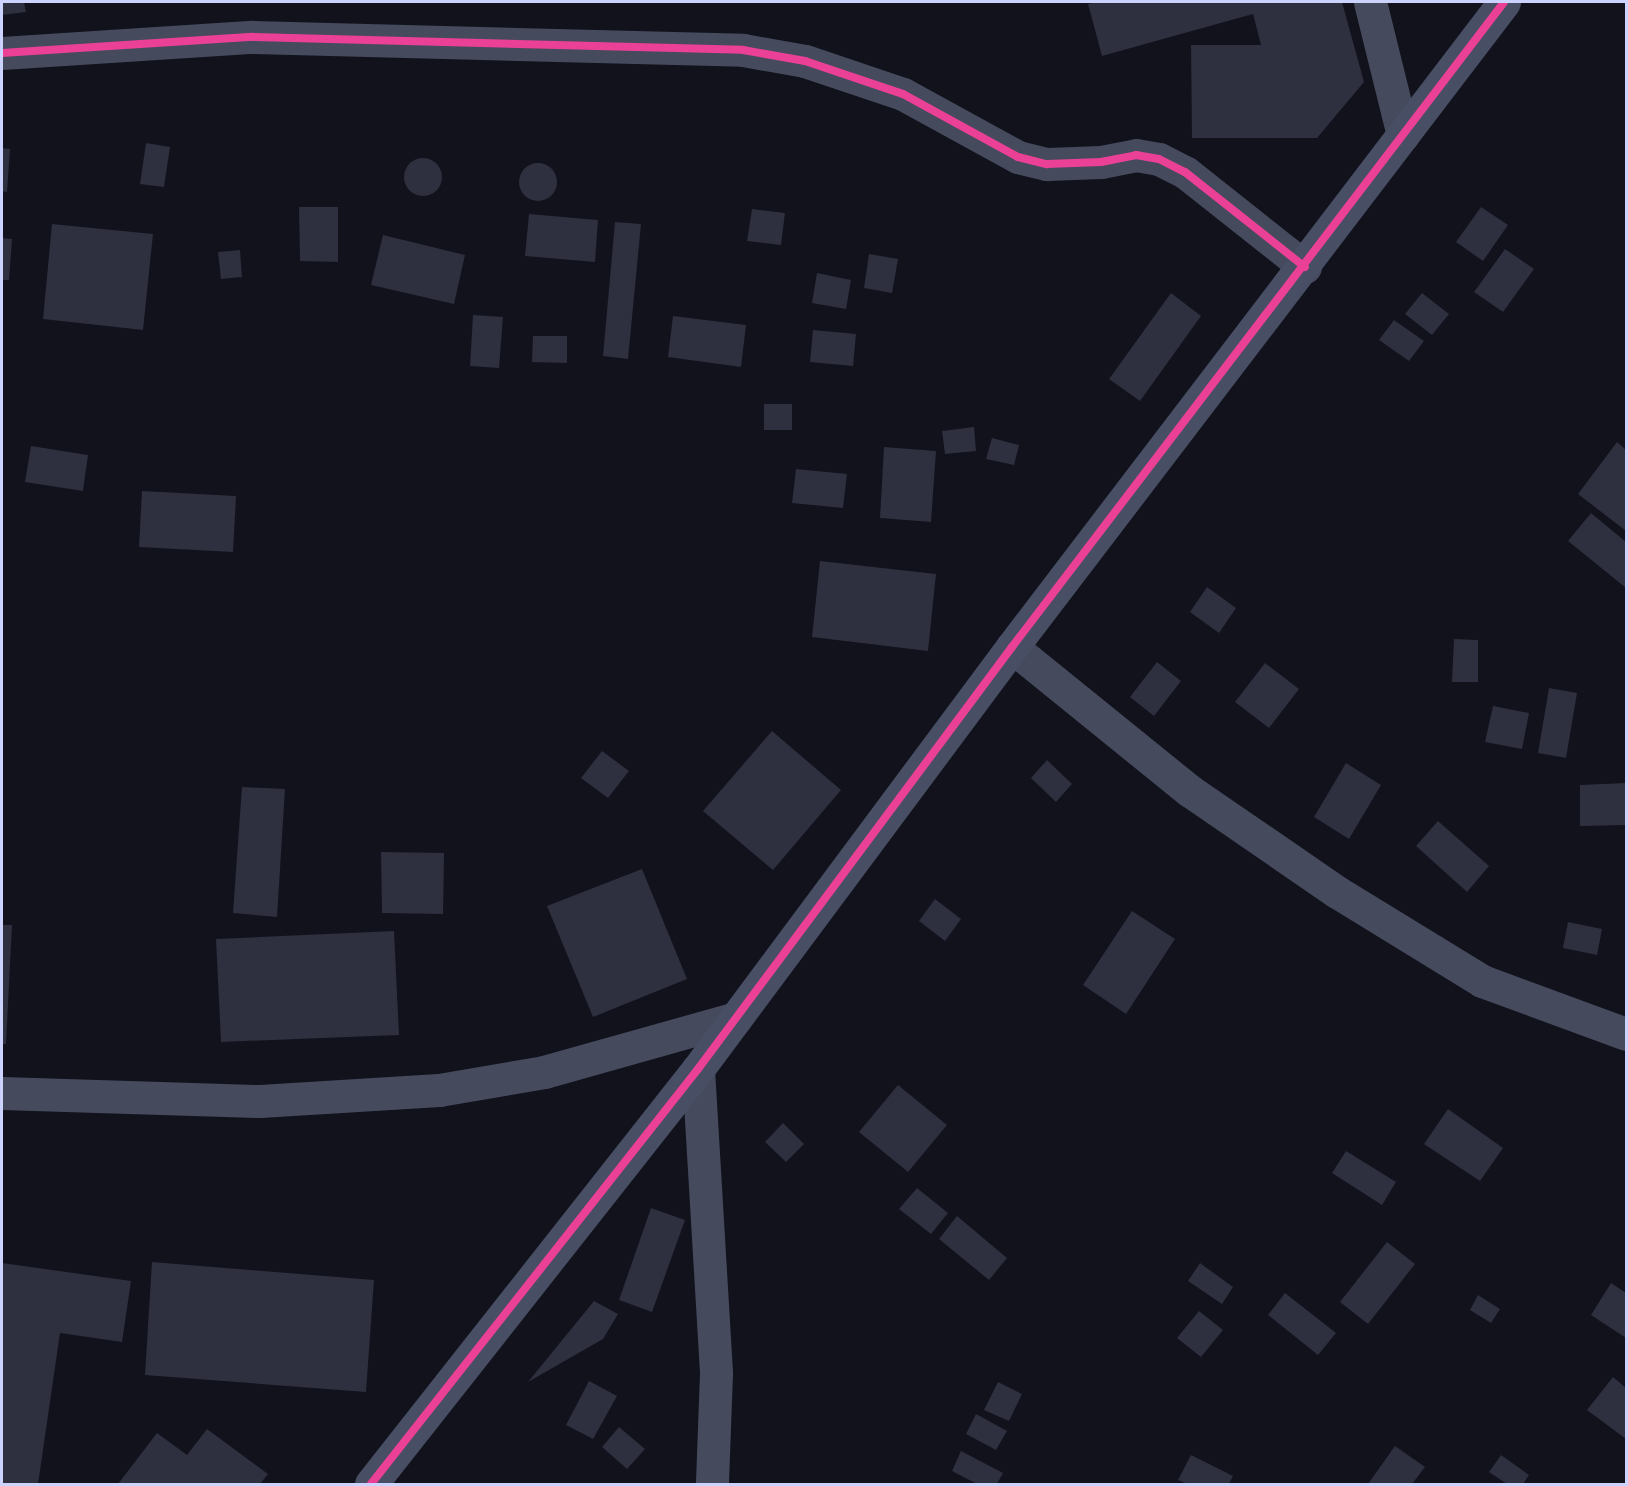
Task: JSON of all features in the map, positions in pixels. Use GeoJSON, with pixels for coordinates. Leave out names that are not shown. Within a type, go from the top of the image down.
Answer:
{"type":"FeatureCollection","features":[{"type":"Feature","properties":{"kind":"street"},"geometry":{"type":"LineString","coordinates":[[1370,2],[1403,135]]}},
{"type":"Feature","properties":{"kind":"street"},"geometry":{"type":"LineString","coordinates":[[371,1485],[698,1069],[1012,647],[1305,267],[1504,2]]}},
{"type":"Feature","properties":{"kind":"street"},"geometry":{"type":"LineString","coordinates":[[2,53],[252,37],[743,50],[806,62],[903,94],[1018,157],[1047,164],[1101,162],[1136,155],[1160,159],[1185,172],[1305,267]]}},
{"type":"Feature","properties":{"kind":"street"},"geometry":{"type":"LineString","coordinates":[[1012,647],[1190,791],[1337,892],[1482,981],[1626,1034]]}},
{"type":"Feature","properties":{"kind":"street"},"geometry":{"type":"LineString","coordinates":[[2,1093],[260,1101],[439,1090],[544,1072],[736,1018]]}},
{"type":"Feature","properties":{"kind":"street"},"geometry":{"type":"LineString","coordinates":[[698,1069],[716,1373],[712,1485]]}},
{"type":"Feature","properties":{"kind":"building"},"geometry":{"type":"Polygon","coordinates":[[[2,2],[24,2],[26,12],[2,15],[2,2]]]}},
{"type":"Feature","properties":{"kind":"building"},"geometry":{"type":"Polygon","coordinates":[[[1097,2],[1342,2],[1364,82],[1317,138],[1192,138],[1191,45],[1261,45],[1253,14],[1102,56],[1088,4],[1097,2]]]}},
{"type":"Feature","properties":{"kind":"building"},"geometry":{"type":"Polygon","coordinates":[[[146,143],[170,147],[164,187],[140,184],[146,143]]]}},
{"type":"Feature","properties":{"kind":"building"},"geometry":{"type":"Polygon","coordinates":[[[2,148],[10,149],[7,192],[2,191],[2,148]]]}},
{"type":"Feature","properties":{"kind":"building"},"geometry":{"type":"Polygon","coordinates":[[[423,158],[437,163],[442,177],[437,191],[423,196],[409,191],[404,177],[409,163],[423,158]]]}},
{"type":"Feature","properties":{"kind":"building"},"geometry":{"type":"Polygon","coordinates":[[[538,163],[552,168],[557,182],[552,196],[538,201],[524,196],[519,182],[524,168],[538,163]]]}},
{"type":"Feature","properties":{"kind":"building"},"geometry":{"type":"Polygon","coordinates":[[[299,207],[338,207],[338,262],[300,261],[299,207]]]}},
{"type":"Feature","properties":{"kind":"building"},"geometry":{"type":"Polygon","coordinates":[[[1481,207],[1508,225],[1483,261],[1456,242],[1481,207]]]}},
{"type":"Feature","properties":{"kind":"building"},"geometry":{"type":"Polygon","coordinates":[[[752,209],[785,213],[781,245],[747,241],[752,209]]]}},
{"type":"Feature","properties":{"kind":"building"},"geometry":{"type":"Polygon","coordinates":[[[529,214],[598,220],[595,262],[525,256],[529,214]]]}},
{"type":"Feature","properties":{"kind":"building"},"geometry":{"type":"Polygon","coordinates":[[[615,222],[641,224],[628,359],[603,356],[615,222]]]}},
{"type":"Feature","properties":{"kind":"building"},"geometry":{"type":"Polygon","coordinates":[[[52,224],[153,234],[143,330],[43,319],[52,224]]]}},
{"type":"Feature","properties":{"kind":"building"},"geometry":{"type":"Polygon","coordinates":[[[383,235],[465,255],[454,304],[371,285],[383,235]]]}},
{"type":"Feature","properties":{"kind":"building"},"geometry":{"type":"Polygon","coordinates":[[[2,238],[12,239],[9,280],[2,280],[2,238]]]}},
{"type":"Feature","properties":{"kind":"building"},"geometry":{"type":"Polygon","coordinates":[[[1505,249],[1534,269],[1503,312],[1474,292],[1505,249]]]}},
{"type":"Feature","properties":{"kind":"building"},"geometry":{"type":"Polygon","coordinates":[[[240,250],[242,277],[221,279],[218,252],[240,250]]]}},
{"type":"Feature","properties":{"kind":"building"},"geometry":{"type":"Polygon","coordinates":[[[869,254],[898,259],[892,293],[864,288],[869,254]]]}},
{"type":"Feature","properties":{"kind":"building"},"geometry":{"type":"Polygon","coordinates":[[[817,273],[851,280],[846,309],[812,303],[817,273]]]}},
{"type":"Feature","properties":{"kind":"building"},"geometry":{"type":"Polygon","coordinates":[[[1171,293],[1201,316],[1140,401],[1109,379],[1171,293]]]}},
{"type":"Feature","properties":{"kind":"building"},"geometry":{"type":"Polygon","coordinates":[[[1422,293],[1449,314],[1432,335],[1405,314],[1422,293]]]}},
{"type":"Feature","properties":{"kind":"building"},"geometry":{"type":"Polygon","coordinates":[[[473,315],[503,317],[499,368],[470,366],[473,315]]]}},
{"type":"Feature","properties":{"kind":"building"},"geometry":{"type":"Polygon","coordinates":[[[673,316],[746,325],[741,367],[668,357],[673,316]]]}},
{"type":"Feature","properties":{"kind":"building"},"geometry":{"type":"Polygon","coordinates":[[[1394,320],[1424,341],[1409,361],[1379,340],[1394,320]]]}},
{"type":"Feature","properties":{"kind":"building"},"geometry":{"type":"Polygon","coordinates":[[[813,330],[856,334],[853,366],[810,362],[813,330]]]}},
{"type":"Feature","properties":{"kind":"building"},"geometry":{"type":"Polygon","coordinates":[[[533,336],[567,336],[567,363],[532,362],[533,336]]]}},
{"type":"Feature","properties":{"kind":"building"},"geometry":{"type":"Polygon","coordinates":[[[764,404],[792,404],[792,430],[764,430],[764,404]]]}},
{"type":"Feature","properties":{"kind":"building"},"geometry":{"type":"Polygon","coordinates":[[[974,427],[976,451],[945,454],[942,431],[974,427]]]}},
{"type":"Feature","properties":{"kind":"building"},"geometry":{"type":"Polygon","coordinates":[[[992,438],[1019,445],[1014,465],[986,459],[992,438]]]}},
{"type":"Feature","properties":{"kind":"building"},"geometry":{"type":"Polygon","coordinates":[[[1617,442],[1626,450],[1626,531],[1578,494],[1617,442]]]}},
{"type":"Feature","properties":{"kind":"building"},"geometry":{"type":"Polygon","coordinates":[[[31,446],[88,455],[83,491],[25,482],[31,446]]]}},
{"type":"Feature","properties":{"kind":"building"},"geometry":{"type":"Polygon","coordinates":[[[884,447],[936,451],[931,522],[880,518],[884,447]]]}},
{"type":"Feature","properties":{"kind":"building"},"geometry":{"type":"Polygon","coordinates":[[[796,469],[847,474],[843,508],[792,503],[796,469]]]}},
{"type":"Feature","properties":{"kind":"building"},"geometry":{"type":"Polygon","coordinates":[[[142,491],[236,496],[233,552],[139,547],[142,491]]]}},
{"type":"Feature","properties":{"kind":"building"},"geometry":{"type":"Polygon","coordinates":[[[1591,513],[1626,542],[1626,588],[1568,541],[1591,513]]]}},
{"type":"Feature","properties":{"kind":"building"},"geometry":{"type":"Polygon","coordinates":[[[820,561],[936,574],[928,651],[812,637],[820,561]]]}},
{"type":"Feature","properties":{"kind":"building"},"geometry":{"type":"Polygon","coordinates":[[[1207,587],[1236,608],[1219,633],[1190,612],[1207,587]]]}},
{"type":"Feature","properties":{"kind":"building"},"geometry":{"type":"Polygon","coordinates":[[[1454,639],[1478,640],[1478,682],[1452,682],[1454,639]]]}},
{"type":"Feature","properties":{"kind":"building"},"geometry":{"type":"Polygon","coordinates":[[[1157,662],[1181,681],[1154,716],[1130,697],[1157,662]]]}},
{"type":"Feature","properties":{"kind":"building"},"geometry":{"type":"Polygon","coordinates":[[[1265,663],[1299,689],[1269,728],[1235,702],[1265,663]]]}},
{"type":"Feature","properties":{"kind":"building"},"geometry":{"type":"Polygon","coordinates":[[[1549,688],[1577,693],[1566,758],[1538,753],[1549,688]]]}},
{"type":"Feature","properties":{"kind":"building"},"geometry":{"type":"Polygon","coordinates":[[[1493,706],[1529,713],[1522,749],[1485,742],[1493,706]]]}},
{"type":"Feature","properties":{"kind":"building"},"geometry":{"type":"Polygon","coordinates":[[[772,731],[841,790],[773,870],[703,811],[772,731]]]}},
{"type":"Feature","properties":{"kind":"building"},"geometry":{"type":"Polygon","coordinates":[[[602,751],[629,771],[608,798],[581,778],[602,751]]]}},
{"type":"Feature","properties":{"kind":"building"},"geometry":{"type":"Polygon","coordinates":[[[1047,760],[1072,784],[1056,802],[1031,778],[1047,760]]]}},
{"type":"Feature","properties":{"kind":"building"},"geometry":{"type":"Polygon","coordinates":[[[1346,763],[1381,785],[1349,839],[1314,817],[1346,763]]]}},
{"type":"Feature","properties":{"kind":"building"},"geometry":{"type":"Polygon","coordinates":[[[1626,783],[1626,825],[1580,826],[1580,785],[1626,783]]]}},
{"type":"Feature","properties":{"kind":"building"},"geometry":{"type":"Polygon","coordinates":[[[242,787],[285,789],[277,917],[233,913],[242,787]]]}},
{"type":"Feature","properties":{"kind":"building"},"geometry":{"type":"Polygon","coordinates":[[[1438,821],[1489,866],[1467,892],[1416,846],[1438,821]]]}},
{"type":"Feature","properties":{"kind":"building"},"geometry":{"type":"Polygon","coordinates":[[[381,852],[444,853],[443,914],[382,913],[381,852]]]}},
{"type":"Feature","properties":{"kind":"building"},"geometry":{"type":"Polygon","coordinates":[[[642,869],[687,979],[593,1017],[547,906],[642,869]]]}},
{"type":"Feature","properties":{"kind":"building"},"geometry":{"type":"Polygon","coordinates":[[[935,899],[961,919],[945,941],[919,921],[935,899]]]}},
{"type":"Feature","properties":{"kind":"building"},"geometry":{"type":"Polygon","coordinates":[[[1132,911],[1175,939],[1126,1014],[1083,985],[1132,911]]]}},
{"type":"Feature","properties":{"kind":"building"},"geometry":{"type":"Polygon","coordinates":[[[1568,922],[1602,929],[1597,955],[1563,948],[1568,922]]]}},
{"type":"Feature","properties":{"kind":"building"},"geometry":{"type":"Polygon","coordinates":[[[2,925],[12,925],[6,1044],[2,1044],[2,925]]]}},
{"type":"Feature","properties":{"kind":"building"},"geometry":{"type":"Polygon","coordinates":[[[394,931],[399,1035],[221,1042],[216,939],[394,931]]]}},
{"type":"Feature","properties":{"kind":"building"},"geometry":{"type":"Polygon","coordinates":[[[898,1085],[947,1125],[908,1172],[859,1132],[898,1085]]]}},
{"type":"Feature","properties":{"kind":"building"},"geometry":{"type":"Polygon","coordinates":[[[1448,1109],[1503,1148],[1480,1181],[1424,1144],[1448,1109]]]}},
{"type":"Feature","properties":{"kind":"building"},"geometry":{"type":"Polygon","coordinates":[[[783,1123],[804,1144],[786,1162],[765,1142],[783,1123]]]}},
{"type":"Feature","properties":{"kind":"building"},"geometry":{"type":"Polygon","coordinates":[[[1346,1151],[1396,1182],[1382,1205],[1332,1173],[1346,1151]]]}},
{"type":"Feature","properties":{"kind":"building"},"geometry":{"type":"Polygon","coordinates":[[[917,1188],[948,1213],[931,1234],[899,1209],[917,1188]]]}},
{"type":"Feature","properties":{"kind":"building"},"geometry":{"type":"Polygon","coordinates":[[[651,1208],[685,1220],[652,1312],[619,1300],[651,1208]]]}},
{"type":"Feature","properties":{"kind":"building"},"geometry":{"type":"Polygon","coordinates":[[[957,1216],[1007,1258],[989,1280],[939,1239],[957,1216]]]}},
{"type":"Feature","properties":{"kind":"building"},"geometry":{"type":"Polygon","coordinates":[[[1387,1242],[1415,1264],[1368,1324],[1340,1302],[1387,1242]]]}},
{"type":"Feature","properties":{"kind":"building"},"geometry":{"type":"Polygon","coordinates":[[[152,1262],[374,1280],[366,1392],[145,1375],[152,1262]]]}},
{"type":"Feature","properties":{"kind":"building"},"geometry":{"type":"Polygon","coordinates":[[[2,1263],[131,1281],[122,1342],[60,1333],[38,1484],[2,1484],[2,1263]]]}},
{"type":"Feature","properties":{"kind":"building"},"geometry":{"type":"Polygon","coordinates":[[[1200,1263],[1233,1287],[1222,1304],[1188,1281],[1200,1263]]]}},
{"type":"Feature","properties":{"kind":"building"},"geometry":{"type":"Polygon","coordinates":[[[1611,1283],[1626,1293],[1626,1338],[1591,1315],[1611,1283]]]}},
{"type":"Feature","properties":{"kind":"building"},"geometry":{"type":"Polygon","coordinates":[[[1285,1293],[1336,1333],[1318,1355],[1268,1315],[1285,1293]]]}},
{"type":"Feature","properties":{"kind":"building"},"geometry":{"type":"Polygon","coordinates":[[[1478,1295],[1500,1309],[1491,1323],[1470,1310],[1478,1295]]]}},
{"type":"Feature","properties":{"kind":"building"},"geometry":{"type":"Polygon","coordinates":[[[594,1301],[618,1314],[603,1339],[528,1382],[594,1301]]]}},
{"type":"Feature","properties":{"kind":"building"},"geometry":{"type":"Polygon","coordinates":[[[1199,1311],[1223,1330],[1201,1357],[1177,1338],[1199,1311]]]}},
{"type":"Feature","properties":{"kind":"building"},"geometry":{"type":"Polygon","coordinates":[[[1613,1377],[1626,1388],[1626,1439],[1587,1410],[1613,1377]]]}},
{"type":"Feature","properties":{"kind":"building"},"geometry":{"type":"Polygon","coordinates":[[[589,1381],[617,1396],[593,1439],[566,1425],[589,1381]]]}},
{"type":"Feature","properties":{"kind":"building"},"geometry":{"type":"Polygon","coordinates":[[[998,1382],[1022,1394],[1009,1421],[984,1410],[998,1382]]]}},
{"type":"Feature","properties":{"kind":"building"},"geometry":{"type":"Polygon","coordinates":[[[976,1414],[1007,1431],[996,1450],[966,1434],[976,1414]]]}},
{"type":"Feature","properties":{"kind":"building"},"geometry":{"type":"Polygon","coordinates":[[[619,1427],[645,1449],[627,1469],[602,1447],[619,1427]]]}},
{"type":"Feature","properties":{"kind":"building"},"geometry":{"type":"Polygon","coordinates":[[[207,1429],[268,1474],[260,1484],[118,1484],[157,1433],[187,1455],[207,1429]]]}},
{"type":"Feature","properties":{"kind":"building"},"geometry":{"type":"Polygon","coordinates":[[[1395,1446],[1425,1467],[1412,1484],[1368,1484],[1395,1446]]]}},
{"type":"Feature","properties":{"kind":"building"},"geometry":{"type":"Polygon","coordinates":[[[961,1451],[1003,1473],[997,1484],[977,1484],[952,1471],[961,1451]]]}},
{"type":"Feature","properties":{"kind":"building"},"geometry":{"type":"Polygon","coordinates":[[[1191,1455],[1233,1476],[1229,1484],[1187,1484],[1178,1480],[1191,1455]]]}},
{"type":"Feature","properties":{"kind":"building"},"geometry":{"type":"Polygon","coordinates":[[[1501,1455],[1529,1475],[1523,1484],[1507,1484],[1489,1472],[1501,1455]]]}},
{"type":"Feature","properties":{"kind":"cycle path"},"geometry":{"type":"LineString","coordinates":[[371,1484],[698,1069],[1012,647],[1504,2]]}},
{"type":"Feature","properties":{"kind":"cycle path"},"geometry":{"type":"LineString","coordinates":[[2,53],[252,37],[743,50],[805,61],[903,94],[1018,157],[1047,164],[1101,162],[1136,155],[1159,159],[1185,172],[1305,267]]}}]}
